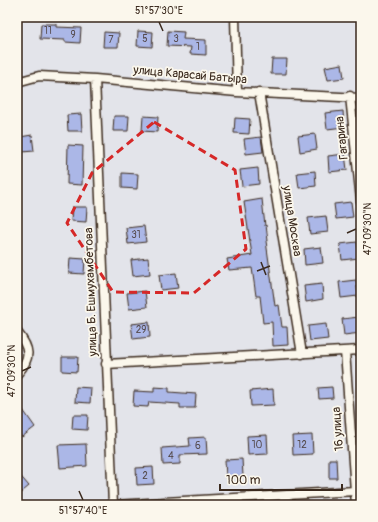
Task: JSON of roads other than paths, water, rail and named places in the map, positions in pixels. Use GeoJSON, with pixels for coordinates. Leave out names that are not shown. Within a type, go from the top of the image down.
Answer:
{"type":"FeatureCollection","features":[{"type":"Feature","properties":{"kind":"street"},"geometry":{"type":"LineString","coordinates":[[235,17],[237,92]]}},
{"type":"Feature","properties":{"kind":"street","name":"улица Карасай Батыра"},"geometry":{"type":"LineString","coordinates":[[17,82],[39,76],[95,79],[237,92],[350,96],[361,98]]}},
{"type":"Feature","properties":{"kind":"street","name":"улица Б. Ешмухамбетова"},"geometry":{"type":"LineString","coordinates":[[95,79],[113,505]]}},
{"type":"Feature","properties":{"kind":"street","name":"улица Москва"},"geometry":{"type":"LineString","coordinates":[[259,92],[302,354]]}},
{"type":"Feature","properties":{"kind":"street","name":"Гагарина"},"geometry":{"type":"LineString","coordinates":[[350,96],[361,201]]}},
{"type":"Feature","properties":{"kind":"street"},"geometry":{"type":"LineString","coordinates":[[17,332],[24,340],[28,349],[28,357],[25,365],[17,374]]}},
{"type":"Feature","properties":{"kind":"street"},"geometry":{"type":"LineString","coordinates":[[106,364],[361,350]]}},
{"type":"Feature","properties":{"kind":"street","name":"16 улица"},"geometry":{"type":"LineString","coordinates":[[345,351],[356,505]]}},
{"type":"Feature","properties":{"kind":"street"},"geometry":{"type":"LineString","coordinates":[[113,505],[355,491]]}}]}
